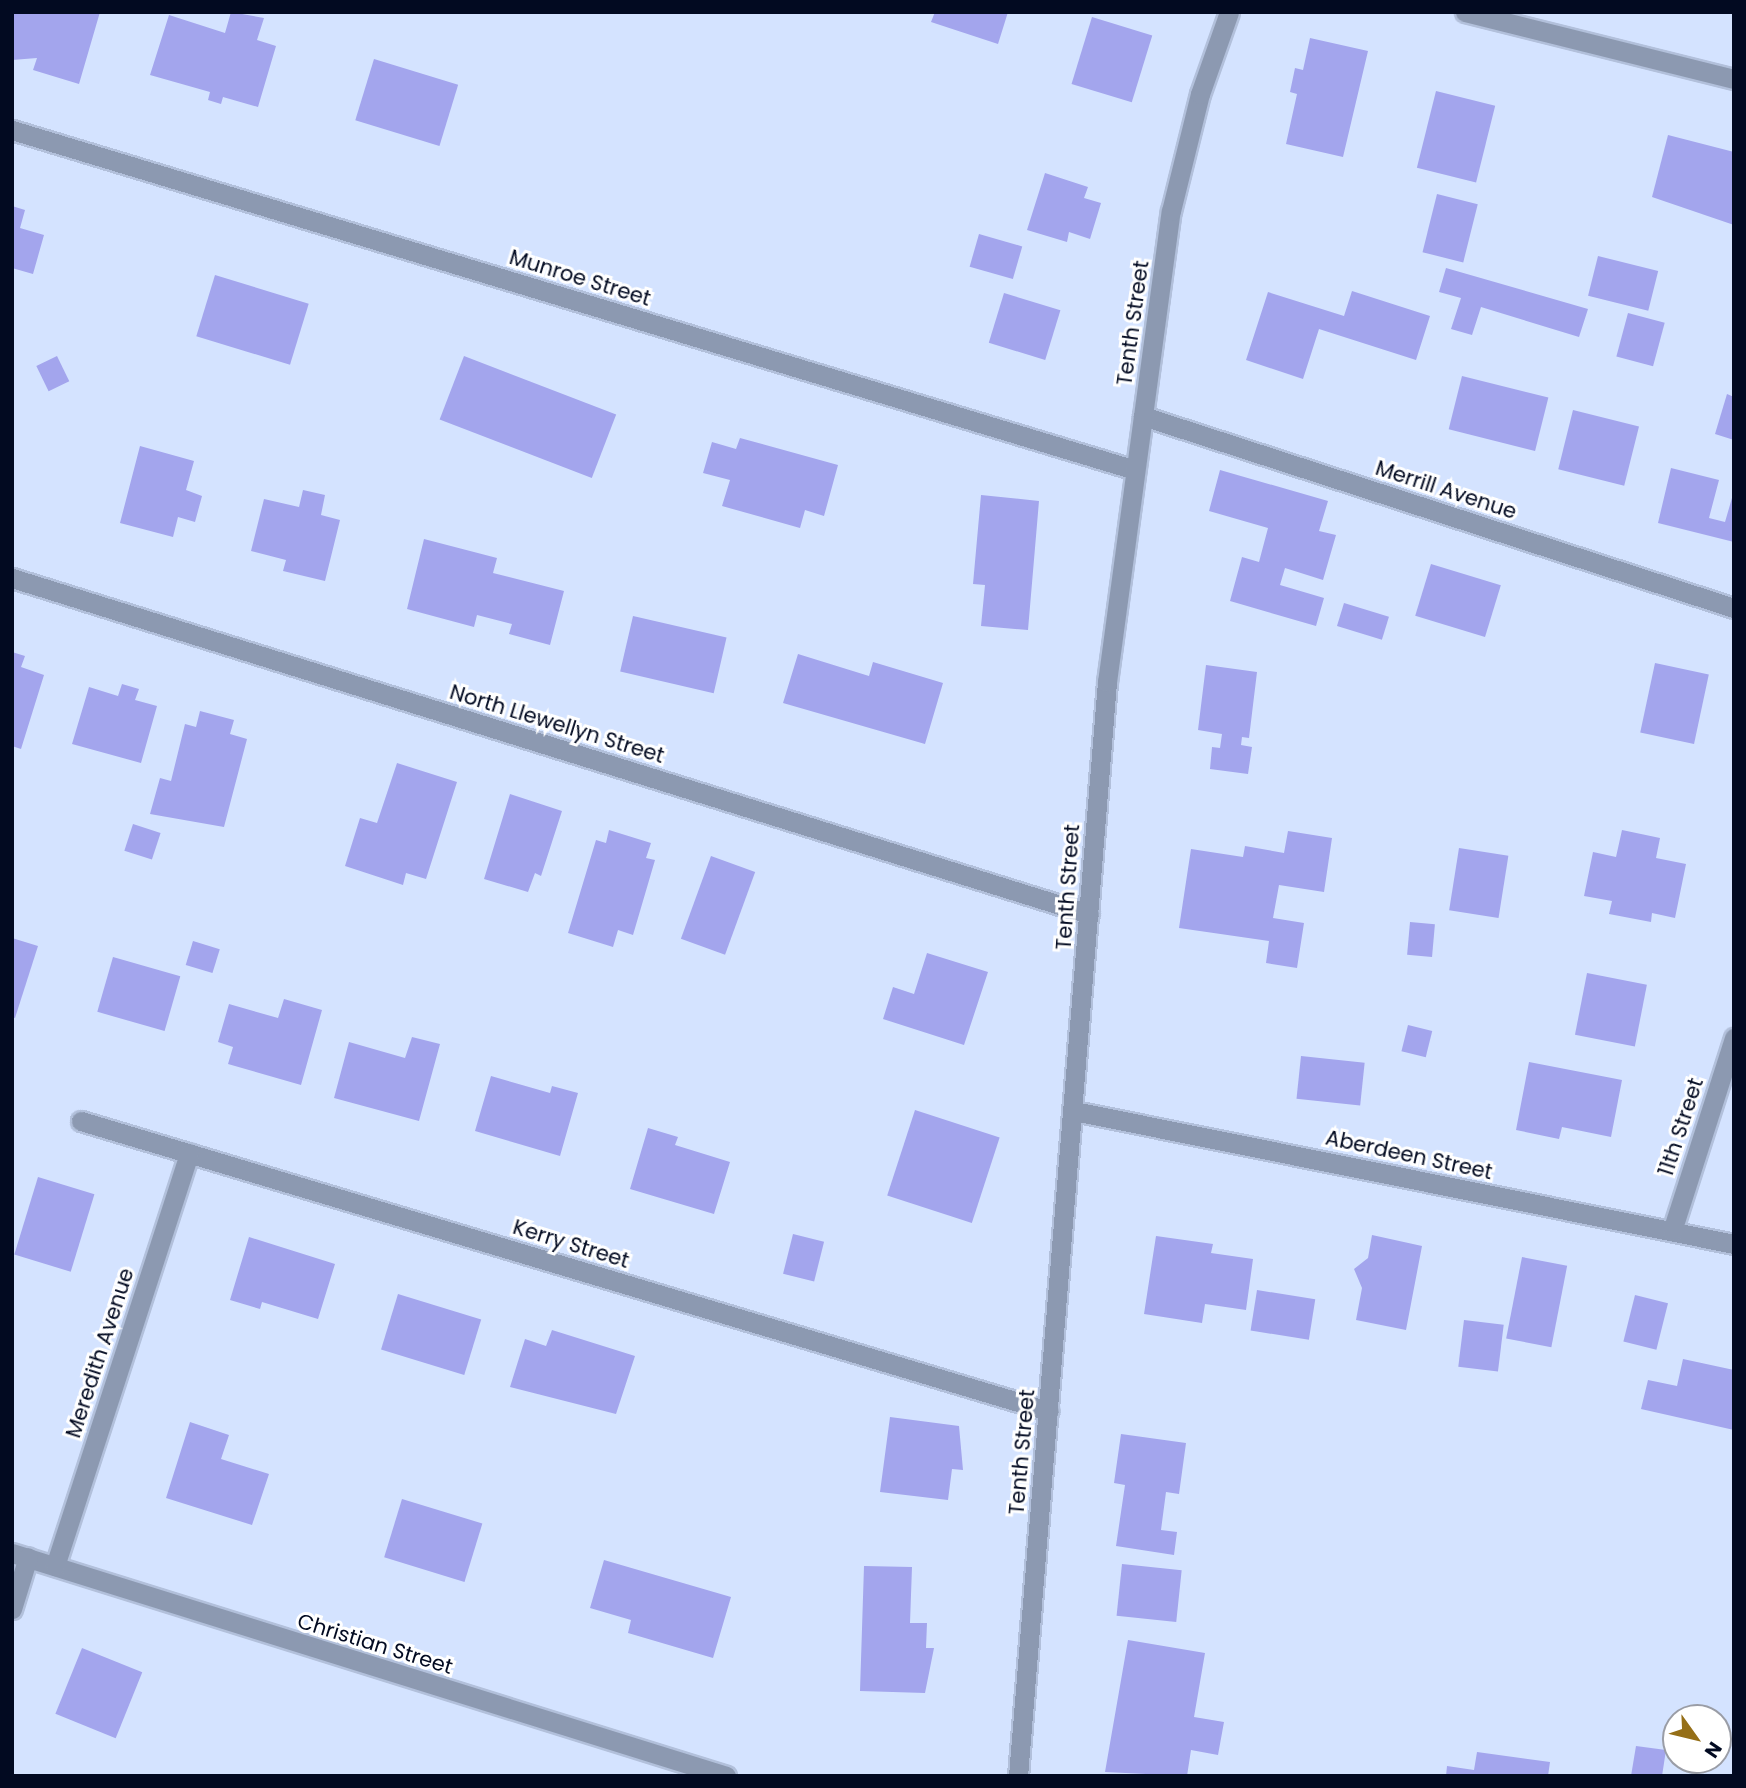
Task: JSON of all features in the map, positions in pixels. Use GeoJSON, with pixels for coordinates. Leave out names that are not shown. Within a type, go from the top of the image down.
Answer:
{"type":"FeatureCollection","features":[{"type":"Feature","properties":{"kind":"street","name":"Tenth Street"},"geometry":{"type":"LineString","coordinates":[[1018,1776],[1107,682],[1171,211],[1200,94],[1229,12]]}},
{"type":"Feature","properties":{"kind":"street"},"geometry":{"type":"LineString","coordinates":[[1465,12],[1734,79]]}},
{"type":"Feature","properties":{"kind":"street","name":"Munroe Street"},"geometry":{"type":"LineString","coordinates":[[12,130],[1135,470]]}},
{"type":"Feature","properties":{"kind":"street","name":"Merrill Avenue"},"geometry":{"type":"LineString","coordinates":[[1143,416],[1734,608]]}},
{"type":"Feature","properties":{"kind":"street","name":"North Llewellyn Street"},"geometry":{"type":"LineString","coordinates":[[12,578],[1089,914]]}},
{"type":"Feature","properties":{"kind":"street","name":"11th Street"},"geometry":{"type":"LineString","coordinates":[[1672,1231],[1734,1038]]}},
{"type":"Feature","properties":{"kind":"street","name":"Aberdeen Street"},"geometry":{"type":"LineString","coordinates":[[1074,1111],[1734,1244]]}},
{"type":"Feature","properties":{"kind":"street","name":"Kerry Street"},"geometry":{"type":"LineString","coordinates":[[81,1121],[1048,1411]]}},
{"type":"Feature","properties":{"kind":"street","name":"Meredith Avenue"},"geometry":{"type":"LineString","coordinates":[[55,1566],[189,1153]]}},
{"type":"Feature","properties":{"kind":"street"},"geometry":{"type":"LineString","coordinates":[[12,1609],[20,1555]]}},
{"type":"Feature","properties":{"kind":"street","name":"Christian Street"},"geometry":{"type":"LineString","coordinates":[[20,1555],[726,1776]]}},
{"type":"Feature","properties":{"kind":"building"},"geometry":{"type":"Polygon","coordinates":[[[12,12],[100,12],[79,84],[33,70],[37,58],[12,60],[12,12]]]}},
{"type":"Feature","properties":{"kind":"building"},"geometry":{"type":"Polygon","coordinates":[[[231,12],[264,18],[257,40],[276,46],[258,107],[223,97],[221,104],[208,100],[210,92],[150,75],[169,15],[225,33],[231,12]]]}},
{"type":"Feature","properties":{"kind":"building"},"geometry":{"type":"Polygon","coordinates":[[[935,12],[1008,12],[998,44],[931,22],[935,12]]]}},
{"type":"Feature","properties":{"kind":"building"},"geometry":{"type":"Polygon","coordinates":[[[1092,17],[1152,35],[1132,102],[1072,84],[1092,17]]]}},
{"type":"Feature","properties":{"kind":"building"},"geometry":{"type":"Polygon","coordinates":[[[1310,38],[1368,51],[1343,157],[1286,144],[1297,94],[1290,92],[1295,68],[1303,70],[1310,38]]]}},
{"type":"Feature","properties":{"kind":"building"},"geometry":{"type":"Polygon","coordinates":[[[374,59],[458,85],[439,146],[355,120],[374,59]]]}},
{"type":"Feature","properties":{"kind":"building"},"geometry":{"type":"Polygon","coordinates":[[[1436,91],[1495,106],[1476,182],[1417,168],[1436,91]]]}},
{"type":"Feature","properties":{"kind":"building"},"geometry":{"type":"Polygon","coordinates":[[[1668,135],[1734,152],[1734,225],[1652,197],[1668,135]]]}},
{"type":"Feature","properties":{"kind":"building"},"geometry":{"type":"Polygon","coordinates":[[[1045,173],[1088,187],[1084,198],[1101,203],[1090,239],[1069,232],[1067,242],[1027,230],[1045,173]]]}},
{"type":"Feature","properties":{"kind":"building"},"geometry":{"type":"Polygon","coordinates":[[[1437,194],[1478,204],[1463,262],[1422,252],[1437,194]]]}},
{"type":"Feature","properties":{"kind":"building"},"geometry":{"type":"Polygon","coordinates":[[[12,206],[25,210],[20,228],[44,235],[33,274],[12,268],[12,206]]]}},
{"type":"Feature","properties":{"kind":"building"},"geometry":{"type":"Polygon","coordinates":[[[979,234],[1022,246],[1013,279],[970,267],[979,234]]]}},
{"type":"Feature","properties":{"kind":"building"},"geometry":{"type":"Polygon","coordinates":[[[1598,256],[1658,271],[1648,311],[1588,296],[1598,256]]]}},
{"type":"Feature","properties":{"kind":"building"},"geometry":{"type":"Polygon","coordinates":[[[1446,268],[1588,309],[1579,337],[1481,307],[1472,335],[1451,329],[1461,298],[1439,292],[1446,268]]]}},
{"type":"Feature","properties":{"kind":"building"},"geometry":{"type":"Polygon","coordinates":[[[215,275],[309,304],[290,365],[196,336],[215,275]]]}},
{"type":"Feature","properties":{"kind":"building"},"geometry":{"type":"Polygon","coordinates":[[[1352,291],[1430,316],[1416,360],[1319,329],[1303,379],[1246,360],[1268,292],[1344,316],[1352,291]]]}},
{"type":"Feature","properties":{"kind":"building"},"geometry":{"type":"Polygon","coordinates":[[[1004,293],[1060,310],[1045,360],[989,343],[1004,293]]]}},
{"type":"Feature","properties":{"kind":"building"},"geometry":{"type":"Polygon","coordinates":[[[1628,313],[1665,323],[1653,366],[1616,356],[1628,313]]]}},
{"type":"Feature","properties":{"kind":"building"},"geometry":{"type":"Polygon","coordinates":[[[57,356],[69,381],[49,391],[36,366],[57,356]]]}},
{"type":"Feature","properties":{"kind":"building"},"geometry":{"type":"Polygon","coordinates":[[[464,356],[616,414],[592,478],[440,419],[464,356]]]}},
{"type":"Feature","properties":{"kind":"building"},"geometry":{"type":"Polygon","coordinates":[[[1462,376],[1548,398],[1535,451],[1449,429],[1462,376]]]}},
{"type":"Feature","properties":{"kind":"building"},"geometry":{"type":"Polygon","coordinates":[[[1727,394],[1734,397],[1734,440],[1715,434],[1727,394]]]}},
{"type":"Feature","properties":{"kind":"building"},"geometry":{"type":"Polygon","coordinates":[[[1573,410],[1639,426],[1624,486],[1558,469],[1573,410]]]}},
{"type":"Feature","properties":{"kind":"building"},"geometry":{"type":"Polygon","coordinates":[[[740,438],[838,465],[824,516],[805,510],[800,528],[722,506],[730,480],[703,473],[712,442],[736,449],[740,438]]]}},
{"type":"Feature","properties":{"kind":"building"},"geometry":{"type":"Polygon","coordinates":[[[140,446],[194,461],[186,490],[202,496],[195,522],[178,517],[173,537],[120,523],[140,446]]]}},
{"type":"Feature","properties":{"kind":"building"},"geometry":{"type":"Polygon","coordinates":[[[1671,468],[1719,480],[1709,518],[1725,522],[1734,491],[1734,542],[1658,523],[1671,468]]]}},
{"type":"Feature","properties":{"kind":"building"},"geometry":{"type":"Polygon","coordinates":[[[1220,470],[1328,501],[1319,531],[1336,535],[1323,580],[1285,568],[1280,585],[1324,598],[1316,626],[1230,601],[1242,557],[1259,562],[1268,528],[1209,511],[1220,470]]]}},
{"type":"Feature","properties":{"kind":"building"},"geometry":{"type":"Polygon","coordinates":[[[303,490],[325,495],[321,515],[340,520],[325,581],[283,571],[286,560],[251,551],[264,499],[299,507],[303,490]]]}},
{"type":"Feature","properties":{"kind":"building"},"geometry":{"type":"Polygon","coordinates":[[[981,495],[1039,501],[1028,630],[981,626],[985,585],[973,584],[981,495]]]}},
{"type":"Feature","properties":{"kind":"building"},"geometry":{"type":"Polygon","coordinates":[[[424,539],[497,558],[493,573],[564,591],[550,645],[509,634],[512,624],[477,615],[474,627],[407,609],[424,539]]]}},
{"type":"Feature","properties":{"kind":"building"},"geometry":{"type":"Polygon","coordinates":[[[1431,564],[1501,585],[1485,637],[1415,616],[1431,564]]]}},
{"type":"Feature","properties":{"kind":"building"},"geometry":{"type":"Polygon","coordinates":[[[1344,603],[1389,617],[1382,640],[1337,626],[1344,603]]]}},
{"type":"Feature","properties":{"kind":"building"},"geometry":{"type":"Polygon","coordinates":[[[633,616],[727,638],[714,693],[620,672],[633,616]]]}},
{"type":"Feature","properties":{"kind":"building"},"geometry":{"type":"Polygon","coordinates":[[[12,652],[25,656],[21,667],[44,675],[21,749],[12,746],[12,652]]]}},
{"type":"Feature","properties":{"kind":"building"},"geometry":{"type":"Polygon","coordinates":[[[798,654],[869,676],[873,662],[943,683],[925,744],[783,703],[798,654]]]}},
{"type":"Feature","properties":{"kind":"building"},"geometry":{"type":"Polygon","coordinates":[[[1655,663],[1709,674],[1694,744],[1640,732],[1655,663]]]}},
{"type":"Feature","properties":{"kind":"building"},"geometry":{"type":"Polygon","coordinates":[[[1206,665],[1257,672],[1249,738],[1242,737],[1241,745],[1252,747],[1248,774],[1210,769],[1212,747],[1220,748],[1222,734],[1198,730],[1206,665]]]}},
{"type":"Feature","properties":{"kind":"building"},"geometry":{"type":"Polygon","coordinates":[[[122,684],[139,689],[135,700],[157,706],[141,763],[72,744],[89,687],[118,696],[122,684]]]}},
{"type":"Feature","properties":{"kind":"building"},"geometry":{"type":"Polygon","coordinates":[[[200,711],[234,720],[230,734],[247,739],[224,827],[150,814],[160,778],[171,781],[185,724],[196,727],[200,711]]]}},
{"type":"Feature","properties":{"kind":"building"},"geometry":{"type":"Polygon","coordinates":[[[397,763],[457,782],[426,879],[406,873],[403,885],[345,866],[360,818],[377,823],[397,763]]]}},
{"type":"Feature","properties":{"kind":"building"},"geometry":{"type":"Polygon","coordinates":[[[510,794],[562,811],[541,876],[535,873],[528,892],[484,879],[510,794]]]}},
{"type":"Feature","properties":{"kind":"building"},"geometry":{"type":"Polygon","coordinates":[[[133,824],[161,833],[152,860],[124,851],[133,824]]]}},
{"type":"Feature","properties":{"kind":"building"},"geometry":{"type":"Polygon","coordinates":[[[609,830],[651,843],[646,858],[655,860],[633,935],[618,930],[613,947],[568,933],[596,840],[606,843],[609,830]]]}},
{"type":"Feature","properties":{"kind":"building"},"geometry":{"type":"Polygon","coordinates":[[[1622,830],[1660,838],[1656,858],[1686,864],[1675,918],[1652,913],[1651,922],[1609,914],[1612,901],[1584,896],[1593,852],[1616,857],[1622,830]]]}},
{"type":"Feature","properties":{"kind":"building"},"geometry":{"type":"Polygon","coordinates":[[[1288,831],[1332,838],[1324,892],[1279,885],[1273,918],[1304,923],[1297,968],[1266,963],[1269,941],[1179,928],[1191,849],[1243,857],[1245,846],[1284,853],[1288,831]]]}},
{"type":"Feature","properties":{"kind":"building"},"geometry":{"type":"Polygon","coordinates":[[[1459,848],[1508,856],[1499,918],[1449,910],[1459,848]]]}},
{"type":"Feature","properties":{"kind":"building"},"geometry":{"type":"Polygon","coordinates":[[[711,856],[755,872],[725,955],[681,939],[711,856]]]}},
{"type":"Feature","properties":{"kind":"building"},"geometry":{"type":"Polygon","coordinates":[[[1410,922],[1435,924],[1432,957],[1407,955],[1410,922]]]}},
{"type":"Feature","properties":{"kind":"building"},"geometry":{"type":"Polygon","coordinates":[[[12,938],[38,946],[15,1018],[12,1017],[12,938]]]}},
{"type":"Feature","properties":{"kind":"building"},"geometry":{"type":"Polygon","coordinates":[[[193,941],[220,949],[212,973],[186,965],[193,941]]]}},
{"type":"Feature","properties":{"kind":"building"},"geometry":{"type":"Polygon","coordinates":[[[927,953],[988,972],[964,1045],[883,1019],[893,987],[914,994],[927,953]]]}},
{"type":"Feature","properties":{"kind":"building"},"geometry":{"type":"Polygon","coordinates":[[[113,957],[180,976],[165,1031],[97,1012],[113,957]]]}},
{"type":"Feature","properties":{"kind":"building"},"geometry":{"type":"Polygon","coordinates":[[[1587,973],[1647,985],[1635,1046],[1575,1035],[1587,973]]]}},
{"type":"Feature","properties":{"kind":"building"},"geometry":{"type":"Polygon","coordinates":[[[284,999],[322,1010],[301,1085],[228,1064],[233,1047],[218,1042],[229,1004],[278,1018],[284,999]]]}},
{"type":"Feature","properties":{"kind":"building"},"geometry":{"type":"Polygon","coordinates":[[[1408,1025],[1432,1031],[1426,1057],[1401,1051],[1408,1025]]]}},
{"type":"Feature","properties":{"kind":"building"},"geometry":{"type":"Polygon","coordinates":[[[412,1037],[440,1044],[419,1121],[334,1098],[349,1042],[405,1058],[412,1037]]]}},
{"type":"Feature","properties":{"kind":"building"},"geometry":{"type":"Polygon","coordinates":[[[1301,1056],[1365,1063],[1360,1105],[1297,1099],[1301,1056]]]}},
{"type":"Feature","properties":{"kind":"building"},"geometry":{"type":"Polygon","coordinates":[[[1529,1062],[1622,1080],[1611,1137],[1562,1127],[1559,1139],[1516,1130],[1529,1062]]]}},
{"type":"Feature","properties":{"kind":"building"},"geometry":{"type":"Polygon","coordinates":[[[491,1076],[550,1093],[552,1086],[578,1093],[560,1156],[475,1131],[491,1076]]]}},
{"type":"Feature","properties":{"kind":"building"},"geometry":{"type":"Polygon","coordinates":[[[915,1110],[1000,1138],[972,1223],[887,1196],[915,1110]]]}},
{"type":"Feature","properties":{"kind":"building"},"geometry":{"type":"Polygon","coordinates":[[[648,1128],[678,1137],[675,1145],[730,1162],[714,1214],[630,1189],[648,1128]]]}},
{"type":"Feature","properties":{"kind":"building"},"geometry":{"type":"Polygon","coordinates":[[[38,1177],[94,1194],[71,1272],[14,1254],[38,1177]]]}},
{"type":"Feature","properties":{"kind":"building"},"geometry":{"type":"Polygon","coordinates":[[[793,1234],[824,1242],[814,1282],[783,1274],[793,1234]]]}},
{"type":"Feature","properties":{"kind":"building"},"geometry":{"type":"Polygon","coordinates":[[[1372,1235],[1422,1246],[1406,1330],[1356,1320],[1362,1288],[1354,1269],[1368,1258],[1372,1235]]]}},
{"type":"Feature","properties":{"kind":"building"},"geometry":{"type":"Polygon","coordinates":[[[1156,1236],[1213,1244],[1211,1253],[1253,1259],[1246,1310],[1205,1304],[1202,1323],[1144,1314],[1156,1236]]]}},
{"type":"Feature","properties":{"kind":"building"},"geometry":{"type":"Polygon","coordinates":[[[249,1237],[335,1264],[318,1319],[262,1302],[260,1309],[230,1300],[249,1237]]]}},
{"type":"Feature","properties":{"kind":"building"},"geometry":{"type":"Polygon","coordinates":[[[1522,1257],[1567,1266],[1551,1347],[1506,1338],[1522,1257]]]}},
{"type":"Feature","properties":{"kind":"building"},"geometry":{"type":"Polygon","coordinates":[[[1257,1290],[1315,1299],[1309,1340],[1251,1330],[1257,1290]]]}},
{"type":"Feature","properties":{"kind":"building"},"geometry":{"type":"Polygon","coordinates":[[[398,1294],[481,1319],[464,1375],[381,1349],[398,1294]]]}},
{"type":"Feature","properties":{"kind":"building"},"geometry":{"type":"Polygon","coordinates":[[[1635,1295],[1668,1303],[1656,1350],[1623,1342],[1635,1295]]]}},
{"type":"Feature","properties":{"kind":"building"},"geometry":{"type":"Polygon","coordinates":[[[1464,1320],[1504,1325],[1498,1372],[1458,1367],[1464,1320]]]}},
{"type":"Feature","properties":{"kind":"building"},"geometry":{"type":"Polygon","coordinates":[[[552,1330],[635,1356],[616,1414],[510,1387],[525,1339],[546,1346],[552,1330]]]}},
{"type":"Feature","properties":{"kind":"building"},"geometry":{"type":"Polygon","coordinates":[[[1683,1359],[1734,1370],[1734,1430],[1641,1409],[1648,1380],[1677,1386],[1683,1359]]]}},
{"type":"Feature","properties":{"kind":"building"},"geometry":{"type":"Polygon","coordinates":[[[890,1417],[959,1426],[963,1470],[952,1469],[948,1500],[880,1492],[890,1417]]]}},
{"type":"Feature","properties":{"kind":"building"},"geometry":{"type":"Polygon","coordinates":[[[190,1422],[229,1435],[221,1459],[269,1474],[252,1525],[166,1498],[190,1422]]]}},
{"type":"Feature","properties":{"kind":"building"},"geometry":{"type":"Polygon","coordinates":[[[1121,1434],[1186,1443],[1179,1494],[1166,1492],[1161,1530],[1177,1532],[1174,1555],[1116,1546],[1125,1485],[1114,1483],[1121,1434]]]}},
{"type":"Feature","properties":{"kind":"building"},"geometry":{"type":"Polygon","coordinates":[[[402,1499],[482,1524],[464,1582],[384,1557],[402,1499]]]}},
{"type":"Feature","properties":{"kind":"building"},"geometry":{"type":"Polygon","coordinates":[[[604,1560],[731,1597],[713,1658],[628,1633],[631,1620],[590,1608],[604,1560]]]}},
{"type":"Feature","properties":{"kind":"building"},"geometry":{"type":"Polygon","coordinates":[[[1122,1564],[1182,1570],[1176,1622],[1117,1616],[1122,1564]]]}},
{"type":"Feature","properties":{"kind":"building"},"geometry":{"type":"Polygon","coordinates":[[[864,1566],[912,1567],[910,1623],[927,1623],[926,1648],[934,1648],[925,1693],[860,1691],[864,1566]]]}},
{"type":"Feature","properties":{"kind":"building"},"geometry":{"type":"Polygon","coordinates":[[[1128,1640],[1205,1653],[1194,1717],[1224,1722],[1218,1755],[1191,1750],[1187,1776],[1105,1772],[1128,1640]]]}},
{"type":"Feature","properties":{"kind":"building"},"geometry":{"type":"Polygon","coordinates":[[[82,1648],[142,1672],[116,1738],[55,1714],[82,1648]]]}},
{"type":"Feature","properties":{"kind":"building"},"geometry":{"type":"Polygon","coordinates":[[[1636,1746],[1662,1749],[1662,1776],[1631,1776],[1636,1746]]]}},
{"type":"Feature","properties":{"kind":"building"},"geometry":{"type":"Polygon","coordinates":[[[1477,1752],[1550,1762],[1548,1776],[1446,1776],[1447,1766],[1474,1770],[1477,1752]]]}}]}
